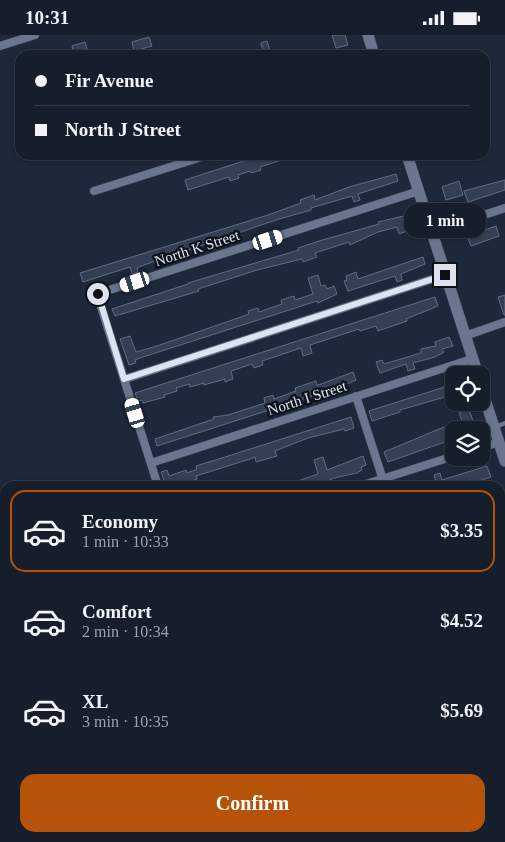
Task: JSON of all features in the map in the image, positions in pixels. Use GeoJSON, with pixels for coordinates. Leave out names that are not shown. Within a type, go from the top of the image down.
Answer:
{"type":"FeatureCollection","features":[{"type":"Feature","properties":{"kind":"street"},"geometry":{"type":"LineString","coordinates":[[0,46],[35,35]]}},
{"type":"Feature","properties":{"kind":"street"},"geometry":{"type":"LineString","coordinates":[[368,35],[372,50]]}},
{"type":"Feature","properties":{"kind":"street"},"geometry":{"type":"LineString","coordinates":[[94,191],[192,160]]}},
{"type":"Feature","properties":{"kind":"street"},"geometry":{"type":"LineString","coordinates":[[409,160],[475,366]]}},
{"type":"Feature","properties":{"kind":"street","name":"North K Street"},"geometry":{"type":"LineString","coordinates":[[124,379],[98,294],[418,191]]}},
{"type":"Feature","properties":{"kind":"street"},"geometry":{"type":"LineString","coordinates":[[432,232],[505,208]]}},
{"type":"Feature","properties":{"kind":"street"},"geometry":{"type":"LineString","coordinates":[[156,481],[124,379],[445,275]]}},
{"type":"Feature","properties":{"kind":"street"},"geometry":{"type":"LineString","coordinates":[[465,336],[505,322]]}},
{"type":"Feature","properties":{"kind":"street","name":"North I Street"},"geometry":{"type":"LineString","coordinates":[[150,463],[472,359]]}},
{"type":"Feature","properties":{"kind":"street"},"geometry":{"type":"LineString","coordinates":[[356,396],[382,481]]}},
{"type":"Feature","properties":{"kind":"street"},"geometry":{"type":"LineString","coordinates":[[490,406],[499,425],[499,442],[505,461]]}},
{"type":"Feature","properties":{"kind":"street"},"geometry":{"type":"LineString","coordinates":[[490,445],[499,442]]}},
{"type":"Feature","properties":{"kind":"street"},"geometry":{"type":"LineString","coordinates":[[388,481],[445,460]]}},
{"type":"Feature","properties":{"kind":"building"},"geometry":{"type":"Polygon","coordinates":[[[332,35],[345,35],[348,45],[336,48],[332,35]]]}},
{"type":"Feature","properties":{"kind":"building"},"geometry":{"type":"Polygon","coordinates":[[[149,37],[152,46],[134,50],[132,42],[149,37]]]}},
{"type":"Feature","properties":{"kind":"building"},"geometry":{"type":"Polygon","coordinates":[[[267,41],[270,50],[263,50],[261,43],[267,41]]]}},
{"type":"Feature","properties":{"kind":"building"},"geometry":{"type":"Polygon","coordinates":[[[85,42],[87,50],[73,50],[72,46],[85,42]]]}},
{"type":"Feature","properties":{"kind":"building"},"geometry":{"type":"Polygon","coordinates":[[[247,160],[282,160],[260,167],[261,170],[238,175],[239,178],[230,181],[229,177],[188,190],[185,180],[247,160]]]}},
{"type":"Feature","properties":{"kind":"building"},"geometry":{"type":"Polygon","coordinates":[[[396,174],[398,181],[358,194],[360,200],[354,202],[352,196],[311,208],[311,210],[144,265],[137,268],[138,272],[132,274],[130,267],[83,282],[80,273],[268,215],[301,203],[300,200],[314,195],[315,200],[349,187],[396,174]]]}},
{"type":"Feature","properties":{"kind":"building"},"geometry":{"type":"Polygon","coordinates":[[[505,180],[505,190],[468,202],[464,191],[505,180]]]}},
{"type":"Feature","properties":{"kind":"building"},"geometry":{"type":"Polygon","coordinates":[[[459,181],[463,195],[446,200],[442,187],[459,181]]]}},
{"type":"Feature","properties":{"kind":"building"},"geometry":{"type":"Polygon","coordinates":[[[408,215],[410,224],[416,222],[418,227],[399,234],[397,227],[378,232],[350,245],[349,242],[315,253],[317,257],[303,262],[302,259],[257,270],[198,289],[199,291],[115,316],[112,309],[188,283],[299,250],[298,248],[319,241],[379,224],[378,222],[408,215]]]}},
{"type":"Feature","properties":{"kind":"building"},"geometry":{"type":"Polygon","coordinates":[[[496,226],[499,236],[471,246],[467,236],[496,226]]]}},
{"type":"Feature","properties":{"kind":"building"},"geometry":{"type":"Polygon","coordinates":[[[423,257],[425,264],[401,274],[402,280],[397,282],[395,276],[348,291],[344,281],[347,280],[346,276],[356,272],[358,279],[423,257]]]}},
{"type":"Feature","properties":{"kind":"building"},"geometry":{"type":"Polygon","coordinates":[[[318,275],[321,286],[325,285],[327,289],[334,286],[337,294],[318,303],[317,301],[140,358],[135,360],[136,363],[129,365],[120,339],[130,336],[136,352],[157,346],[249,314],[248,311],[258,308],[259,312],[282,304],[281,300],[294,296],[295,300],[313,294],[308,278],[318,275]]]}},
{"type":"Feature","properties":{"kind":"building"},"geometry":{"type":"Polygon","coordinates":[[[505,295],[505,315],[504,315],[498,297],[505,295]]]}},
{"type":"Feature","properties":{"kind":"building"},"geometry":{"type":"Polygon","coordinates":[[[435,297],[438,306],[406,319],[407,321],[378,331],[376,326],[360,331],[359,329],[310,345],[312,353],[303,356],[301,348],[262,361],[263,365],[254,368],[252,364],[231,371],[233,379],[225,382],[225,379],[190,387],[189,384],[176,388],[177,391],[164,395],[165,397],[143,403],[142,400],[138,401],[135,393],[435,297]]]}},
{"type":"Feature","properties":{"kind":"building"},"geometry":{"type":"Polygon","coordinates":[[[449,337],[453,346],[442,349],[444,352],[435,357],[413,363],[415,369],[408,371],[406,364],[380,373],[376,362],[382,360],[384,364],[421,353],[421,349],[436,346],[435,342],[449,337]]]}},
{"type":"Feature","properties":{"kind":"building"},"geometry":{"type":"Polygon","coordinates":[[[353,372],[356,380],[338,388],[157,446],[155,439],[214,419],[213,417],[228,415],[265,403],[264,398],[273,395],[274,399],[296,391],[295,388],[316,381],[317,385],[353,372]]]}},
{"type":"Feature","properties":{"kind":"building"},"geometry":{"type":"Polygon","coordinates":[[[445,387],[445,397],[400,410],[400,412],[372,421],[369,411],[445,387]]]}},
{"type":"Feature","properties":{"kind":"building"},"geometry":{"type":"Polygon","coordinates":[[[470,411],[473,421],[462,421],[459,413],[470,411]]]}},
{"type":"Feature","properties":{"kind":"building"},"geometry":{"type":"Polygon","coordinates":[[[351,417],[354,428],[308,438],[275,451],[277,456],[256,462],[255,457],[196,476],[197,479],[191,481],[164,481],[161,472],[167,470],[169,476],[186,470],[187,473],[197,469],[196,466],[351,417]]]}},
{"type":"Feature","properties":{"kind":"building"},"geometry":{"type":"Polygon","coordinates":[[[444,427],[445,442],[388,462],[384,452],[444,427]]]}},
{"type":"Feature","properties":{"kind":"building"},"geometry":{"type":"Polygon","coordinates":[[[363,456],[366,465],[361,467],[362,470],[357,473],[327,481],[298,481],[318,474],[314,460],[323,457],[327,470],[363,456]]]}},
{"type":"Feature","properties":{"kind":"building"},"geometry":{"type":"Polygon","coordinates":[[[487,466],[491,477],[478,481],[436,481],[434,475],[440,473],[442,480],[487,466]]]}},
{"type":"Feature","properties":{"kind":"route"},"geometry":{"type":"LineString","coordinates":[[98,294],[124,379],[445,275]]}}]}
